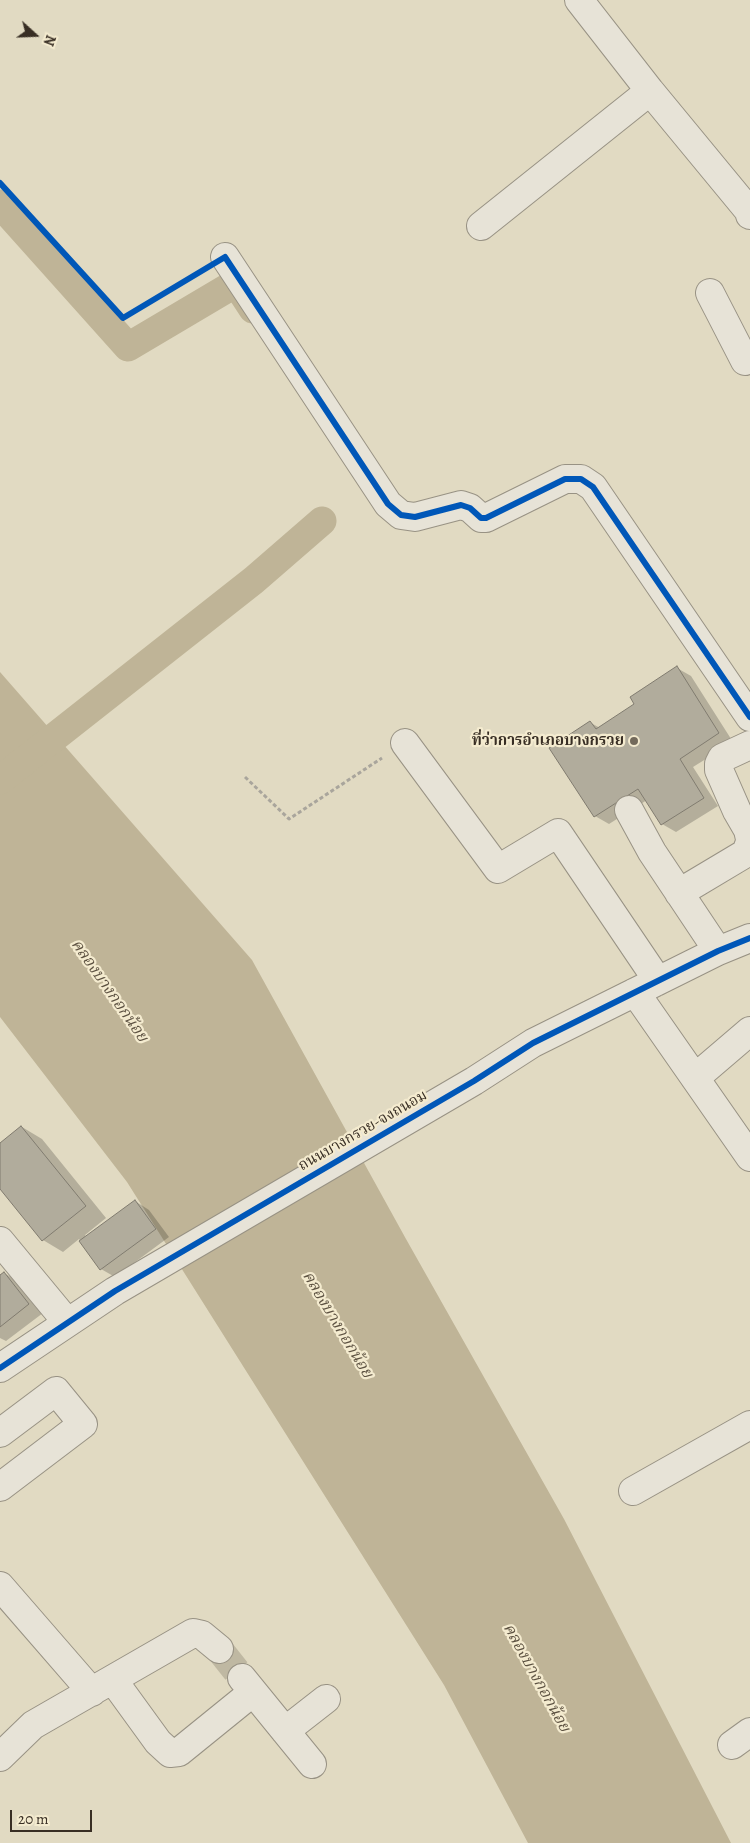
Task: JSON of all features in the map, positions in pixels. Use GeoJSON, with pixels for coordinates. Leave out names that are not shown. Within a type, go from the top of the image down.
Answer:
{"type":"FeatureCollection","features":[{"type":"Feature","properties":{"kind":"street"},"geometry":{"type":"LineString","coordinates":[[579,0],[650,91],[750,213]]}},
{"type":"Feature","properties":{"kind":"street"},"geometry":{"type":"LineString","coordinates":[[481,226],[650,91]]}},
{"type":"Feature","properties":{"kind":"street"},"geometry":{"type":"LineString","coordinates":[[225,257],[388,504],[401,515],[415,517],[461,505],[470,508],[481,518],[486,518],[565,480],[581,479],[593,487],[750,717]]}},
{"type":"Feature","properties":{"kind":"street"},"geometry":{"type":"LineString","coordinates":[[710,293],[748,363]]}},
{"type":"Feature","properties":{"kind":"street"},"geometry":{"type":"LineString","coordinates":[[405,743],[498,869],[558,834],[646,986],[695,1078],[750,1157]]}},
{"type":"Feature","properties":{"kind":"street"},"geometry":{"type":"LineString","coordinates":[[679,893],[746,852],[750,840],[748,830],[737,811],[719,770],[719,764],[722,758],[750,745]]}},
{"type":"Feature","properties":{"kind":"street"},"geometry":{"type":"LineString","coordinates":[[629,810],[652,852],[718,951]]}},
{"type":"Feature","properties":{"kind":"street","name":"ถนนบางกรวย-จงถนอม"},"geometry":{"type":"LineString","coordinates":[[0,1368],[115,1291],[474,1080],[533,1043],[718,951],[750,938]]}},
{"type":"Feature","properties":{"kind":"street"},"geometry":{"type":"LineString","coordinates":[[695,1078],[747,1039]]}},
{"type":"Feature","properties":{"kind":"street"},"geometry":{"type":"LineString","coordinates":[[0,1241],[67,1322]]}},
{"type":"Feature","properties":{"kind":"street"},"geometry":{"type":"LineString","coordinates":[[0,1433],[56,1391],[83,1424],[0,1487]]}},
{"type":"Feature","properties":{"kind":"street"},"geometry":{"type":"LineString","coordinates":[[633,1491],[750,1425]]}},
{"type":"Feature","properties":{"kind":"street"},"geometry":{"type":"LineString","coordinates":[[0,1586],[170,1753],[179,1752],[247,1685],[312,1764]]}},
{"type":"Feature","properties":{"kind":"street"},"geometry":{"type":"LineString","coordinates":[[0,1757],[33,1725],[193,1632],[202,1634],[219,1649]]}},
{"type":"Feature","properties":{"kind":"street"},"geometry":{"type":"LineString","coordinates":[[284,1731],[326,1699]]}},
{"type":"Feature","properties":{"kind":"path"},"geometry":{"type":"LineString","coordinates":[[245,777],[289,819],[405,743]]}},
{"type":"Feature","properties":{"kind":"water","name":"คลองบางกอกน้อย"},"geometry":{"type":"Polygon","coordinates":[[[0,672],[252,960],[406,1239],[564,1519],[731,1843],[528,1843],[444,1685],[127,1182],[0,1017],[0,672]]]}},
{"type":"Feature","properties":{"kind":"building","name":"ที่ว่าการอำเภอบางกรวย"},"geometry":{"type":"Polygon","coordinates":[[[677,666],[719,733],[680,759],[704,798],[661,825],[638,789],[594,817],[549,748],[590,721],[596,729],[634,704],[630,697],[677,666]]]}},
{"type":"Feature","properties":{"kind":"building"},"geometry":{"type":"Polygon","coordinates":[[[21,1126],[86,1206],[42,1241],[0,1189],[0,1143],[21,1126]]]}},
{"type":"Feature","properties":{"kind":"building"},"geometry":{"type":"Polygon","coordinates":[[[135,1200],[156,1229],[100,1270],[79,1241],[135,1200]]]}},
{"type":"Feature","properties":{"kind":"building"},"geometry":{"type":"Polygon","coordinates":[[[4,1272],[29,1304],[0,1327],[0,1275],[4,1272]]]}},
{"type":"Feature","properties":{"kind":"waterway"},"geometry":{"type":"LineString","coordinates":[[0,204],[128,347],[236,283],[253,309]]}},
{"type":"Feature","properties":{"kind":"waterway"},"geometry":{"type":"LineString","coordinates":[[0,780],[254,580],[322,521]]}},
{"type":"Feature","properties":{"kind":"tunnel"},"geometry":{"type":"LineString","coordinates":[[219,1649],[242,1678]]}},
{"type":"Feature","properties":{"kind":"cycle path"},"geometry":{"type":"LineString","coordinates":[[0,183],[123,318],[225,257],[388,504],[401,515],[415,517],[461,505],[470,508],[481,518],[486,518],[565,479],[581,479],[593,487],[750,717]]}},
{"type":"Feature","properties":{"kind":"cycle path"},"geometry":{"type":"LineString","coordinates":[[0,1368],[115,1291],[474,1081],[533,1043],[718,951],[750,938]]}},
{"type":"Feature","properties":{"kind":"place","name":"ที่ว่าการอำเภอบางกรวย"},"geometry":{"type":"Point","coordinates":[634,741]}}]}
